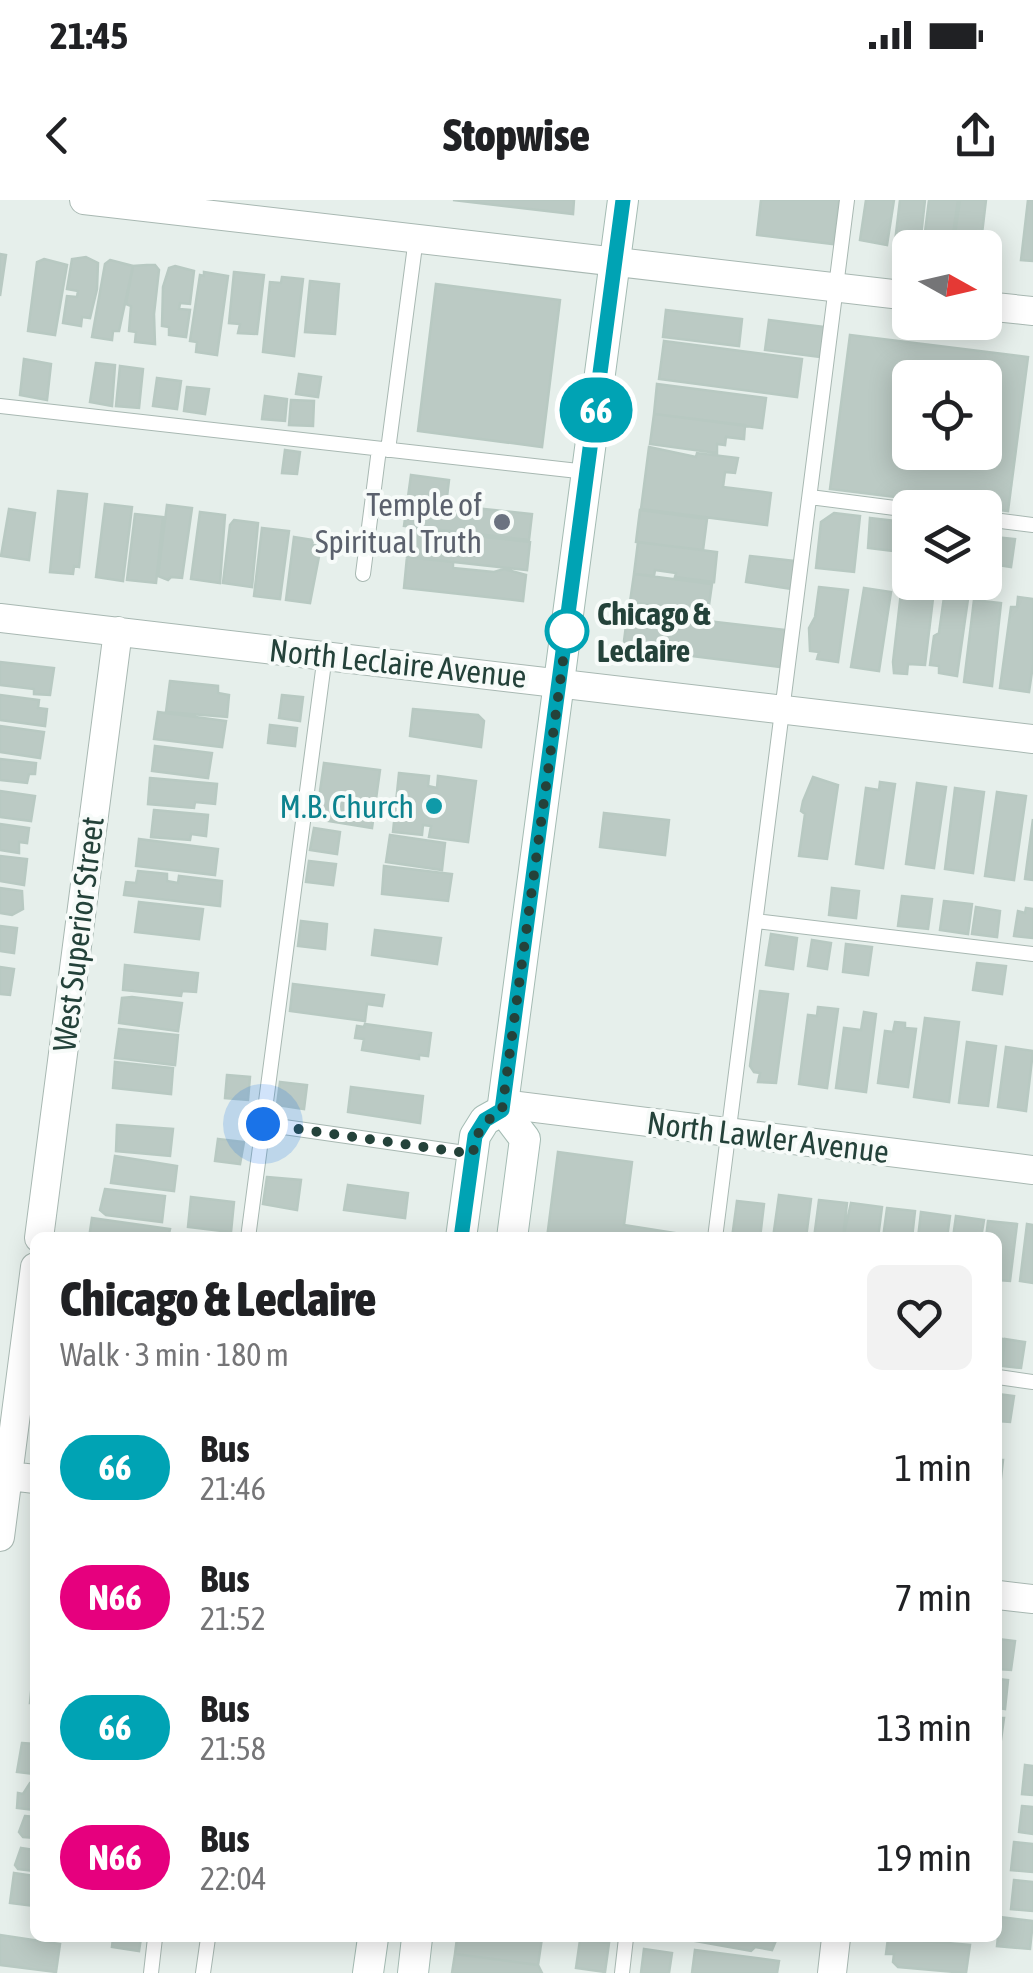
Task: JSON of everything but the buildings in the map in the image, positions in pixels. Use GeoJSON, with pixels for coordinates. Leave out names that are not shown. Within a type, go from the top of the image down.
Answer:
{"type":"FeatureCollection","features":[{"type":"Feature","properties":{"kind":"main road"},"geometry":{"type":"LineString","coordinates":[[513,1232],[525,1140],[503,1107],[623,200]]}},
{"type":"Feature","properties":{"kind":"main road"},"geometry":{"type":"LineString","coordinates":[[462,1232],[475,1136],[485,1120],[503,1107]]}},
{"type":"Feature","properties":{"kind":"main road"},"geometry":{"type":"LineString","coordinates":[[368,1973],[372,1942]]}},
{"type":"Feature","properties":{"kind":"main road"},"geometry":{"type":"LineString","coordinates":[[413,1973],[417,1942]]}},
{"type":"Feature","properties":{"kind":"street"},"geometry":{"type":"LineString","coordinates":[[84,200],[892,294]]}},
{"type":"Feature","properties":{"kind":"street"},"geometry":{"type":"LineString","coordinates":[[1002,308],[1033,312]]}},
{"type":"Feature","properties":{"kind":"street","name":"North Leclaire Avenue"},"geometry":{"type":"LineString","coordinates":[[0,618],[1033,739]]}},
{"type":"Feature","properties":{"kind":"street","name":"West Superior Street"},"geometry":{"type":"LineString","coordinates":[[40,1232],[118,631]]}},
{"type":"Feature","properties":{"kind":"street","name":"North Lawler Avenue"},"geometry":{"type":"LineString","coordinates":[[503,1107],[1033,1170]]}},
{"type":"Feature","properties":{"kind":"street"},"geometry":{"type":"LineString","coordinates":[[0,1537],[14,1477],[30,1317]]}},
{"type":"Feature","properties":{"kind":"street"},"geometry":{"type":"LineString","coordinates":[[1002,1596],[1033,1600]]}},
{"type":"Feature","properties":{"kind":"street"},"geometry":{"type":"LineString","coordinates":[[832,1973],[836,1942]]}},
{"type":"Feature","properties":{"kind":"lane"},"geometry":{"type":"LineString","coordinates":[[717,1232],[847,200]]}},
{"type":"Feature","properties":{"kind":"lane"},"geometry":{"type":"LineString","coordinates":[[363,574],[416,238]]}},
{"type":"Feature","properties":{"kind":"lane"},"geometry":{"type":"LineString","coordinates":[[0,406],[588,472]]}},
{"type":"Feature","properties":{"kind":"lane"},"geometry":{"type":"LineString","coordinates":[[810,497],[892,508]]}},
{"type":"Feature","properties":{"kind":"lane"},"geometry":{"type":"LineString","coordinates":[[1002,521],[1033,525]]}},
{"type":"Feature","properties":{"kind":"lane"},"geometry":{"type":"LineString","coordinates":[[249,1232],[325,654]]}},
{"type":"Feature","properties":{"kind":"lane"},"geometry":{"type":"LineString","coordinates":[[756,920],[1033,954]]}},
{"type":"Feature","properties":{"kind":"lane"},"geometry":{"type":"LineString","coordinates":[[263,1124],[473,1154]]}},
{"type":"Feature","properties":{"kind":"lane"},"geometry":{"type":"LineString","coordinates":[[1002,1378],[1033,1382]]}},
{"type":"Feature","properties":{"kind":"lane"},"geometry":{"type":"LineString","coordinates":[[151,1973],[155,1942]]}},
{"type":"Feature","properties":{"kind":"lane"},"geometry":{"type":"LineString","coordinates":[[203,1973],[207,1942]]}},
{"type":"Feature","properties":{"kind":"lane"},"geometry":{"type":"LineString","coordinates":[[622,1973],[626,1942]]}},
{"type":"Feature","properties":{"kind":"bus line","name":"66"},"geometry":{"type":"LineString","coordinates":[[462,1232],[475,1136],[485,1120],[502,1110],[623,200]]}},
{"type":"Feature","properties":{"kind":"place","name":"Temple of Spiritual Truth"},"geometry":{"type":"Point","coordinates":[502,522]}},
{"type":"Feature","properties":{"kind":"place","name":"Chicago & Leclaire"},"geometry":{"type":"Point","coordinates":[567,631]}},
{"type":"Feature","properties":{"kind":"place","name":"M.B. Church"},"geometry":{"type":"Point","coordinates":[434,806]}},
{"type":"Feature","properties":{"kind":"route"},"geometry":{"type":"LineString","coordinates":[[263,1124],[473,1154],[475,1136],[485,1120],[502,1110],[567,631]]}}]}
